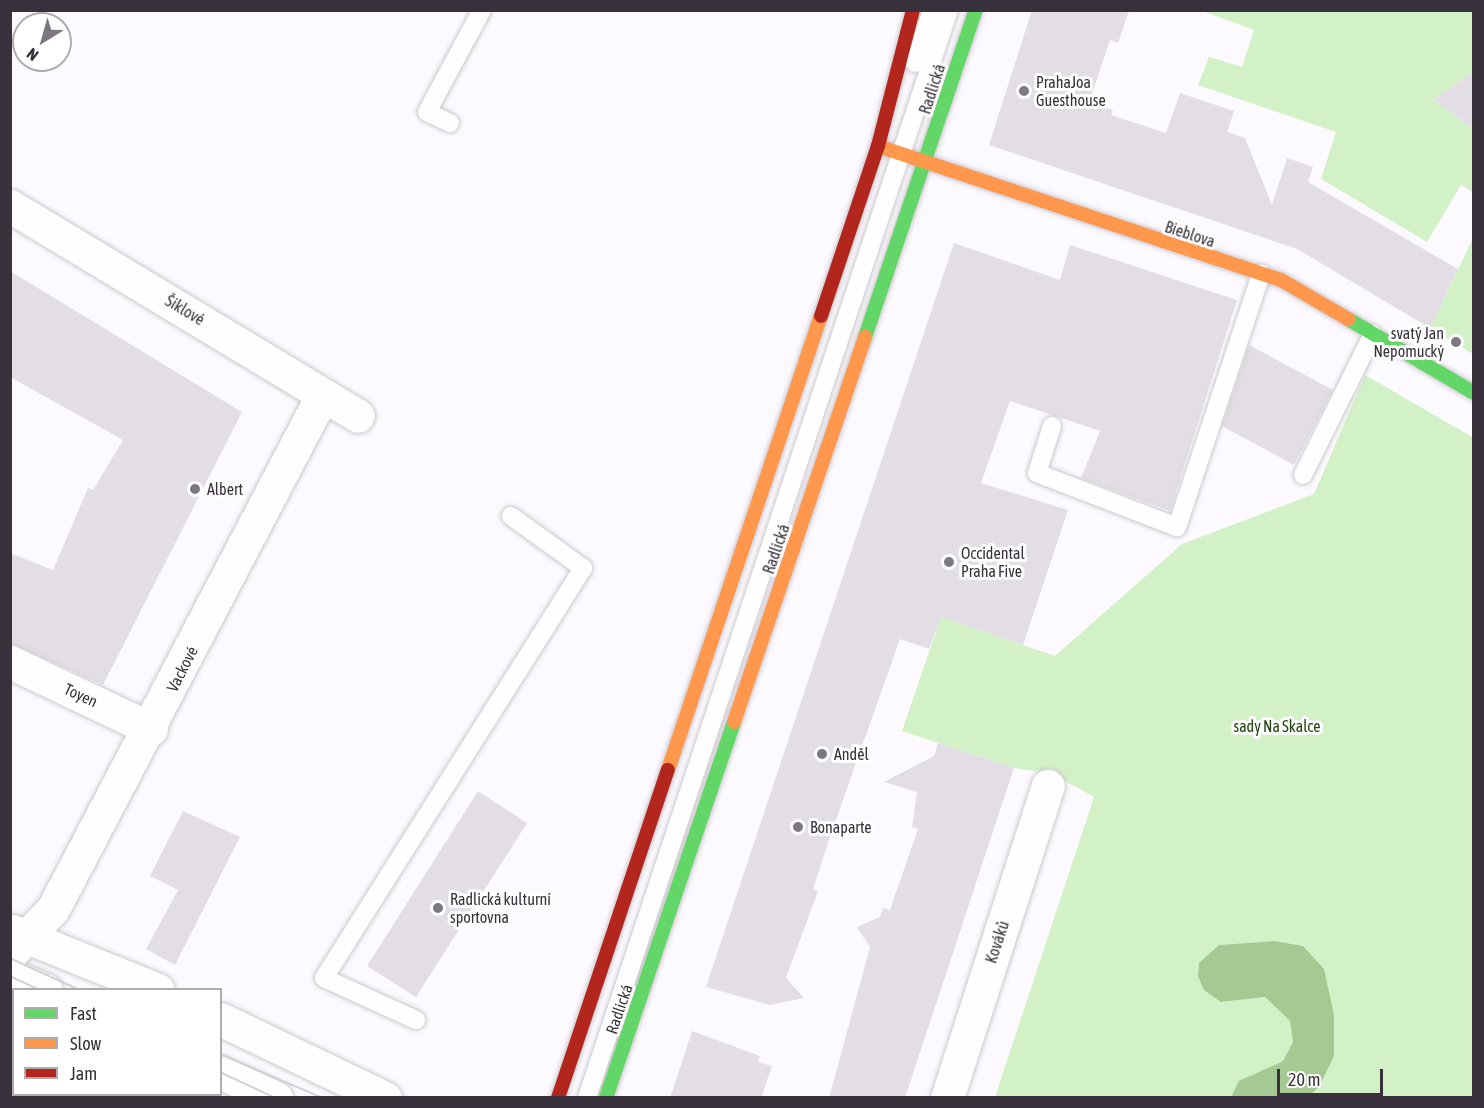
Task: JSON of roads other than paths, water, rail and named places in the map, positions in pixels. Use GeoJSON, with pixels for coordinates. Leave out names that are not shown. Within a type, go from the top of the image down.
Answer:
{"type":"FeatureCollection","features":[{"type":"Feature","properties":{"kind":"main road","name":"Radlická"},"geometry":{"type":"LineString","coordinates":[[566,1093],[888,149],[913,10]]}},
{"type":"Feature","properties":{"kind":"main road","name":"Radlická"},"geometry":{"type":"LineString","coordinates":[[606,1098],[976,10]]}},
{"type":"Feature","properties":{"kind":"main road","name":"Bieblova"},"geometry":{"type":"LineString","coordinates":[[888,149],[1261,274],[1373,334],[1473,393]]}},
{"type":"Feature","properties":{"kind":"street","name":"Šiklové"},"geometry":{"type":"LineString","coordinates":[[10,206],[358,416]]}},
{"type":"Feature","properties":{"kind":"street","name":"Vackové"},"geometry":{"type":"LineString","coordinates":[[16,940],[53,909],[151,729],[323,394]]}},
{"type":"Feature","properties":{"kind":"street","name":"Toyen"},"geometry":{"type":"LineString","coordinates":[[10,662],[151,729]]}},
{"type":"Feature","properties":{"kind":"street","name":"Kováků"},"geometry":{"type":"LineString","coordinates":[[947,1098],[1048,786]]}},
{"type":"Feature","properties":{"kind":"street"},"geometry":{"type":"LineString","coordinates":[[16,940],[152,988]]}},
{"type":"Feature","properties":{"kind":"street"},"geometry":{"type":"LineString","coordinates":[[10,975],[41,988]]}},
{"type":"Feature","properties":{"kind":"street"},"geometry":{"type":"LineString","coordinates":[[222,1020],[385,1098]]}},
{"type":"Feature","properties":{"kind":"street"},"geometry":{"type":"LineString","coordinates":[[222,1073],[276,1098]]}},
{"type":"Feature","properties":{"kind":"lane"},"geometry":{"type":"LineString","coordinates":[[450,123],[427,112],[482,10]]}},
{"type":"Feature","properties":{"kind":"lane"},"geometry":{"type":"LineString","coordinates":[[566,1093],[888,149],[932,10]]}},
{"type":"Feature","properties":{"kind":"lane"},"geometry":{"type":"LineString","coordinates":[[888,149],[949,10]]}},
{"type":"Feature","properties":{"kind":"lane"},"geometry":{"type":"LineString","coordinates":[[1052,426],[1037,473],[1177,527],[1261,274]]}},
{"type":"Feature","properties":{"kind":"lane"},"geometry":{"type":"LineString","coordinates":[[1304,475],[1373,334]]}},
{"type":"Feature","properties":{"kind":"lane"},"geometry":{"type":"LineString","coordinates":[[416,1020],[324,978],[583,568],[511,516]]}},
{"type":"Feature","properties":{"kind":"tram line"},"geometry":{"type":"LineString","coordinates":[[10,958],[76,988]]}},
{"type":"Feature","properties":{"kind":"tram line"},"geometry":{"type":"LineString","coordinates":[[10,976],[36,988]]}},
{"type":"Feature","properties":{"kind":"tram line"},"geometry":{"type":"LineString","coordinates":[[222,1055],[323,1098]]}},
{"type":"Feature","properties":{"kind":"tram line"},"geometry":{"type":"LineString","coordinates":[[222,1073],[276,1098]]}},
{"type":"Feature","properties":{"kind":"place","name":"PrahaJoa Guesthouse"},"geometry":{"type":"Point","coordinates":[1024,91]}},
{"type":"Feature","properties":{"kind":"place","name":"svatý Jan Nepomucký"},"geometry":{"type":"Point","coordinates":[1456,342]}},
{"type":"Feature","properties":{"kind":"place","name":"Albert"},"geometry":{"type":"Point","coordinates":[195,489]}},
{"type":"Feature","properties":{"kind":"place","name":"Occidental Praha Five"},"geometry":{"type":"Point","coordinates":[949,562]}},
{"type":"Feature","properties":{"kind":"place","name":"Anděl"},"geometry":{"type":"Point","coordinates":[822,754]}},
{"type":"Feature","properties":{"kind":"place","name":"Bonaparte"},"geometry":{"type":"Point","coordinates":[798,827]}},
{"type":"Feature","properties":{"kind":"place","name":"Radlická kulturní sportovna"},"geometry":{"type":"Point","coordinates":[438,908]}},
{"type":"Feature","properties":{"kind":"park label","name":"sady Na Skalce"},"geometry":{"type":"Point","coordinates":[1277,726]}}]}
